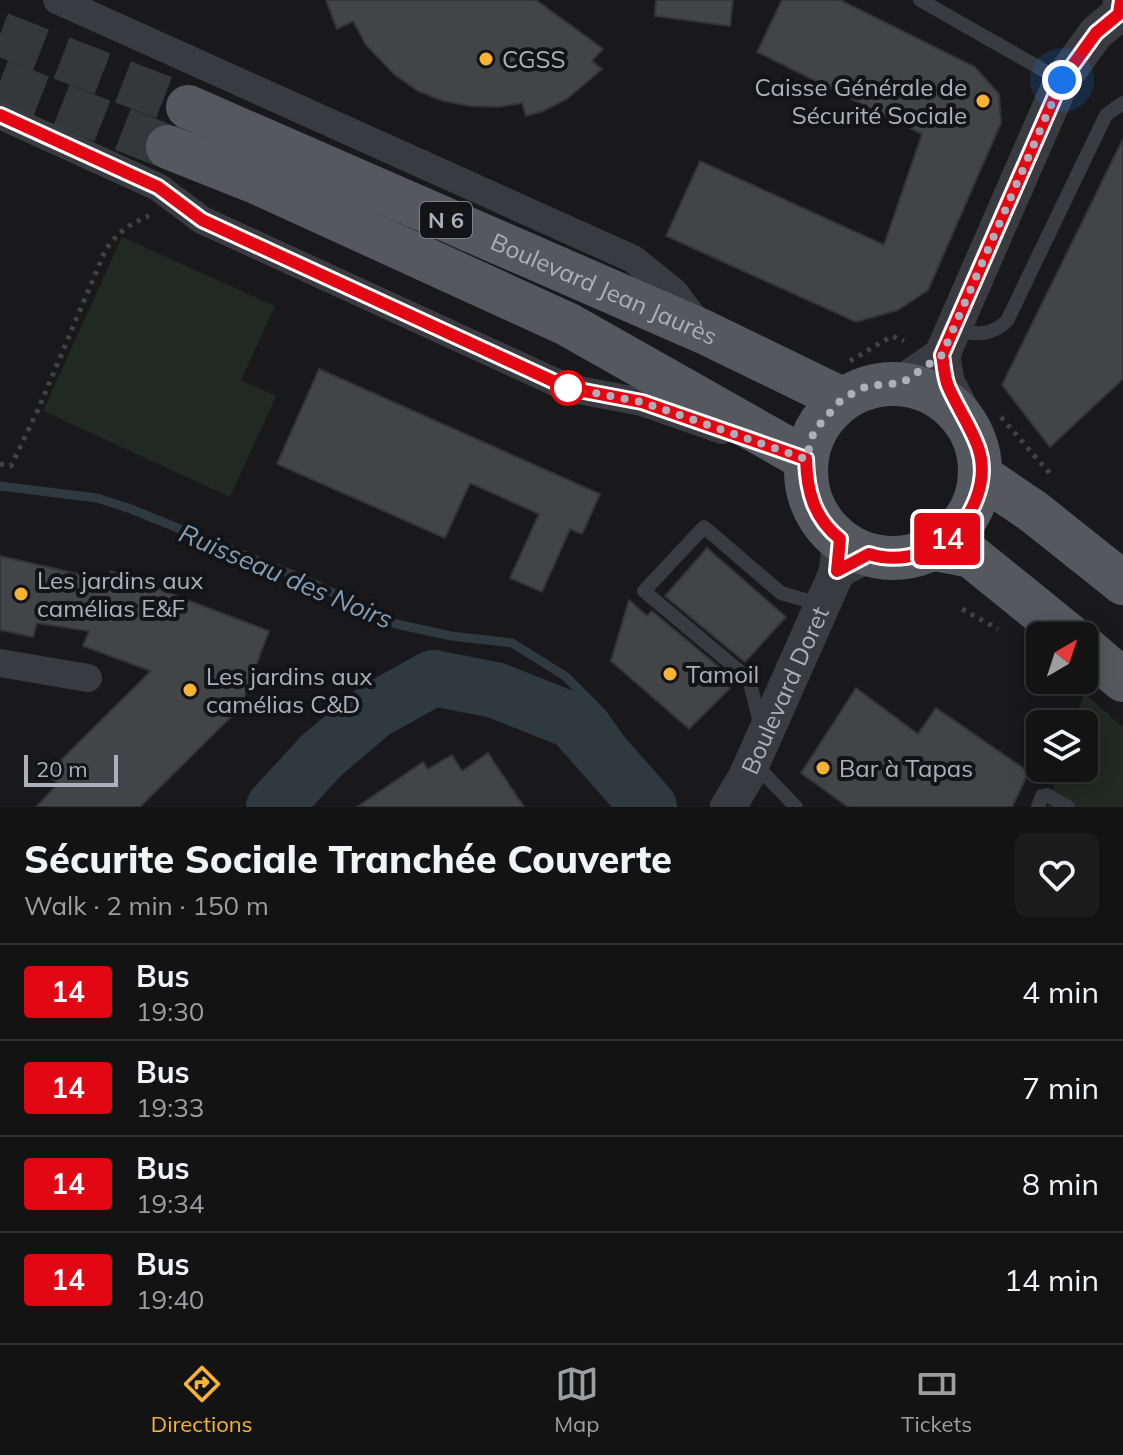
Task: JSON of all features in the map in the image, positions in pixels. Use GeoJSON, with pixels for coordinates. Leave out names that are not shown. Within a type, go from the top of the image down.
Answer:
{"type":"FeatureCollection","features":[{"type":"Feature","properties":{"kind":"main road","name":"Boulevard Jean Jaurès"},"geometry":{"type":"LineString","coordinates":[[188,107],[704,332],[842,399]]}},
{"type":"Feature","properties":{"kind":"main road","name":"Boulevard Jean Jaurès"},"geometry":{"type":"LineString","coordinates":[[168,147],[256,182],[567,324],[806,459]]}},
{"type":"Feature","properties":{"kind":"main road"},"geometry":{"type":"LineString","coordinates":[[902,383],[929,391],[983,418],[981,476],[969,517],[934,549],[908,556],[882,558],[849,555],[816,513],[806,484],[806,459],[814,431],[842,399],[867,386],[902,383]]}},
{"type":"Feature","properties":{"kind":"main road"},"geometry":{"type":"LineString","coordinates":[[981,476],[1034,512],[1123,583]]}},
{"type":"Feature","properties":{"kind":"main road"},"geometry":{"type":"LineString","coordinates":[[934,549],[971,556],[1053,622]]}},
{"type":"Feature","properties":{"kind":"main road"},"geometry":{"type":"LineString","coordinates":[[1098,659],[1123,680]]}},
{"type":"Feature","properties":{"kind":"street"},"geometry":{"type":"LineString","coordinates":[[57,0],[633,259],[674,292],[704,332]]}},
{"type":"Feature","properties":{"kind":"street"},"geometry":{"type":"LineString","coordinates":[[983,418],[947,383],[948,343],[1062,80],[1096,33],[1121,11]]}},
{"type":"Feature","properties":{"kind":"street"},"geometry":{"type":"LineString","coordinates":[[0,115],[158,187],[202,220],[568,388],[642,402],[806,459]]}},
{"type":"Feature","properties":{"kind":"street"},"geometry":{"type":"LineString","coordinates":[[902,383],[948,343]]}},
{"type":"Feature","properties":{"kind":"street","name":"Boulevard Doret"},"geometry":{"type":"LineString","coordinates":[[728,807],[758,750],[822,605],[849,555]]}},
{"type":"Feature","properties":{"kind":"street"},"geometry":{"type":"LineString","coordinates":[[0,663],[88,678]]}},
{"type":"Feature","properties":{"kind":"lane"},"geometry":{"type":"LineString","coordinates":[[920,0],[1062,80]]}},
{"type":"Feature","properties":{"kind":"lane"},"geometry":{"type":"LineString","coordinates":[[948,343],[983,335],[1007,321],[1106,115],[1123,103]]}},
{"type":"Feature","properties":{"kind":"lane"},"geometry":{"type":"LineString","coordinates":[[796,807],[758,750],[749,679],[644,591],[704,527],[781,593],[822,605]]}},
{"type":"Feature","properties":{"kind":"lane"},"geometry":{"type":"LineString","coordinates":[[1038,807],[1042,796],[1047,795],[1068,807]]}},
{"type":"Feature","properties":{"kind":"path"},"geometry":{"type":"LineString","coordinates":[[0,464],[11,466],[105,251],[130,224],[179,204]]}},
{"type":"Feature","properties":{"kind":"path"},"geometry":{"type":"LineString","coordinates":[[983,418],[1056,480]]}},
{"type":"Feature","properties":{"kind":"shaded area"},"geometry":{"type":"Polygon","coordinates":[[[122,237],[275,306],[241,380],[276,396],[230,497],[43,411],[122,237]]]}},
{"type":"Feature","properties":{"kind":"shaded area"},"geometry":{"type":"Polygon","coordinates":[[[1085,694],[1123,727],[1123,807],[1048,807],[1056,782],[1098,782],[1098,710],[1079,710],[1085,694]]]}},
{"type":"Feature","properties":{"kind":"building","name":"CGSS"},"geometry":{"type":"Polygon","coordinates":[[[326,0],[536,0],[603,49],[592,61],[602,69],[567,99],[526,116],[522,103],[498,107],[443,101],[418,91],[395,75],[366,45],[353,21],[337,29],[326,0]]]}},
{"type":"Feature","properties":{"kind":"building"},"geometry":{"type":"Polygon","coordinates":[[[656,0],[733,0],[730,26],[655,16],[656,0]]]}},
{"type":"Feature","properties":{"kind":"building"},"geometry":{"type":"Polygon","coordinates":[[[782,0],[840,0],[975,67],[999,94],[1001,123],[928,290],[898,310],[856,322],[666,236],[700,161],[884,245],[922,134],[757,52],[782,0]]]}},
{"type":"Feature","properties":{"kind":"building"},"geometry":{"type":"Polygon","coordinates":[[[1123,139],[1123,379],[1050,447],[1002,385],[1123,139]]]}},
{"type":"Feature","properties":{"kind":"building"},"geometry":{"type":"Polygon","coordinates":[[[319,369],[600,494],[582,534],[570,529],[542,592],[510,578],[539,514],[470,483],[445,538],[277,464],[319,369]]]}},
{"type":"Feature","properties":{"kind":"building"},"geometry":{"type":"Polygon","coordinates":[[[707,548],[786,617],[745,662],[665,596],[707,548]]]}},
{"type":"Feature","properties":{"kind":"building","name":"Les jardins aux camélias C&D"},"geometry":{"type":"Polygon","coordinates":[[[0,556],[108,581],[111,571],[269,631],[240,708],[140,807],[36,807],[58,784],[47,774],[151,671],[83,646],[89,631],[37,623],[33,637],[0,630],[0,556]]]}},
{"type":"Feature","properties":{"kind":"building","name":"Tamoil"},"geometry":{"type":"Polygon","coordinates":[[[629,600],[647,616],[652,611],[731,677],[725,684],[730,688],[689,729],[611,661],[629,600]]]}},
{"type":"Feature","properties":{"kind":"building"},"geometry":{"type":"Polygon","coordinates":[[[856,688],[918,734],[936,708],[1026,770],[1026,778],[1012,807],[848,807],[801,773],[856,688]]]}},
{"type":"Feature","properties":{"kind":"building"},"geometry":{"type":"Polygon","coordinates":[[[488,753],[524,807],[357,807],[423,762],[428,769],[452,755],[462,771],[488,753]]]}},
{"type":"Feature","properties":{"kind":"waterway","name":"Ruisseau des Noirs"},"geometry":{"type":"LineString","coordinates":[[0,486],[97,498],[315,584],[396,624],[451,636],[512,643],[565,676],[602,713],[622,741],[642,798]]}},
{"type":"Feature","properties":{"kind":"waterway"},"geometry":{"type":"LineString","coordinates":[[274,807],[322,755],[374,711],[433,678],[495,690],[573,721],[649,807]]}},
{"type":"Feature","properties":{"kind":"tunnel"},"geometry":{"type":"LineString","coordinates":[[0,34],[188,107]]}},
{"type":"Feature","properties":{"kind":"tunnel"},"geometry":{"type":"LineString","coordinates":[[0,81],[168,147]]}},
{"type":"Feature","properties":{"kind":"bus line","name":"14"},"geometry":{"type":"LineString","coordinates":[[0,115],[158,187],[202,220],[568,388],[642,402],[806,459],[806,484],[816,513],[840,539],[837,571],[869,554],[882,558],[908,556],[934,549],[969,517],[981,476],[980,450],[947,383],[942,355],[1062,80],[1096,33],[1119,14],[1121,0]]}},
{"type":"Feature","properties":{"kind":"place","name":"CGSS"},"geometry":{"type":"Point","coordinates":[486,59]}},
{"type":"Feature","properties":{"kind":"place","name":"Caisse Générale de Sécurité Sociale"},"geometry":{"type":"Point","coordinates":[983,101]}},
{"type":"Feature","properties":{"kind":"place","name":"Les jardins aux camélias E&F"},"geometry":{"type":"Point","coordinates":[21,594]}},
{"type":"Feature","properties":{"kind":"place","name":"Tamoil"},"geometry":{"type":"Point","coordinates":[670,674]}},
{"type":"Feature","properties":{"kind":"place","name":"Les jardins aux camélias C&D"},"geometry":{"type":"Point","coordinates":[190,690]}},
{"type":"Feature","properties":{"kind":"place","name":"Bar à Tapas"},"geometry":{"type":"Point","coordinates":[823,768]}},
{"type":"Feature","properties":{"kind":"route"},"geometry":{"type":"LineString","coordinates":[[568,388],[642,402],[806,459],[814,431],[842,399],[867,386],[902,383],[942,355],[1062,80]]}}]}
